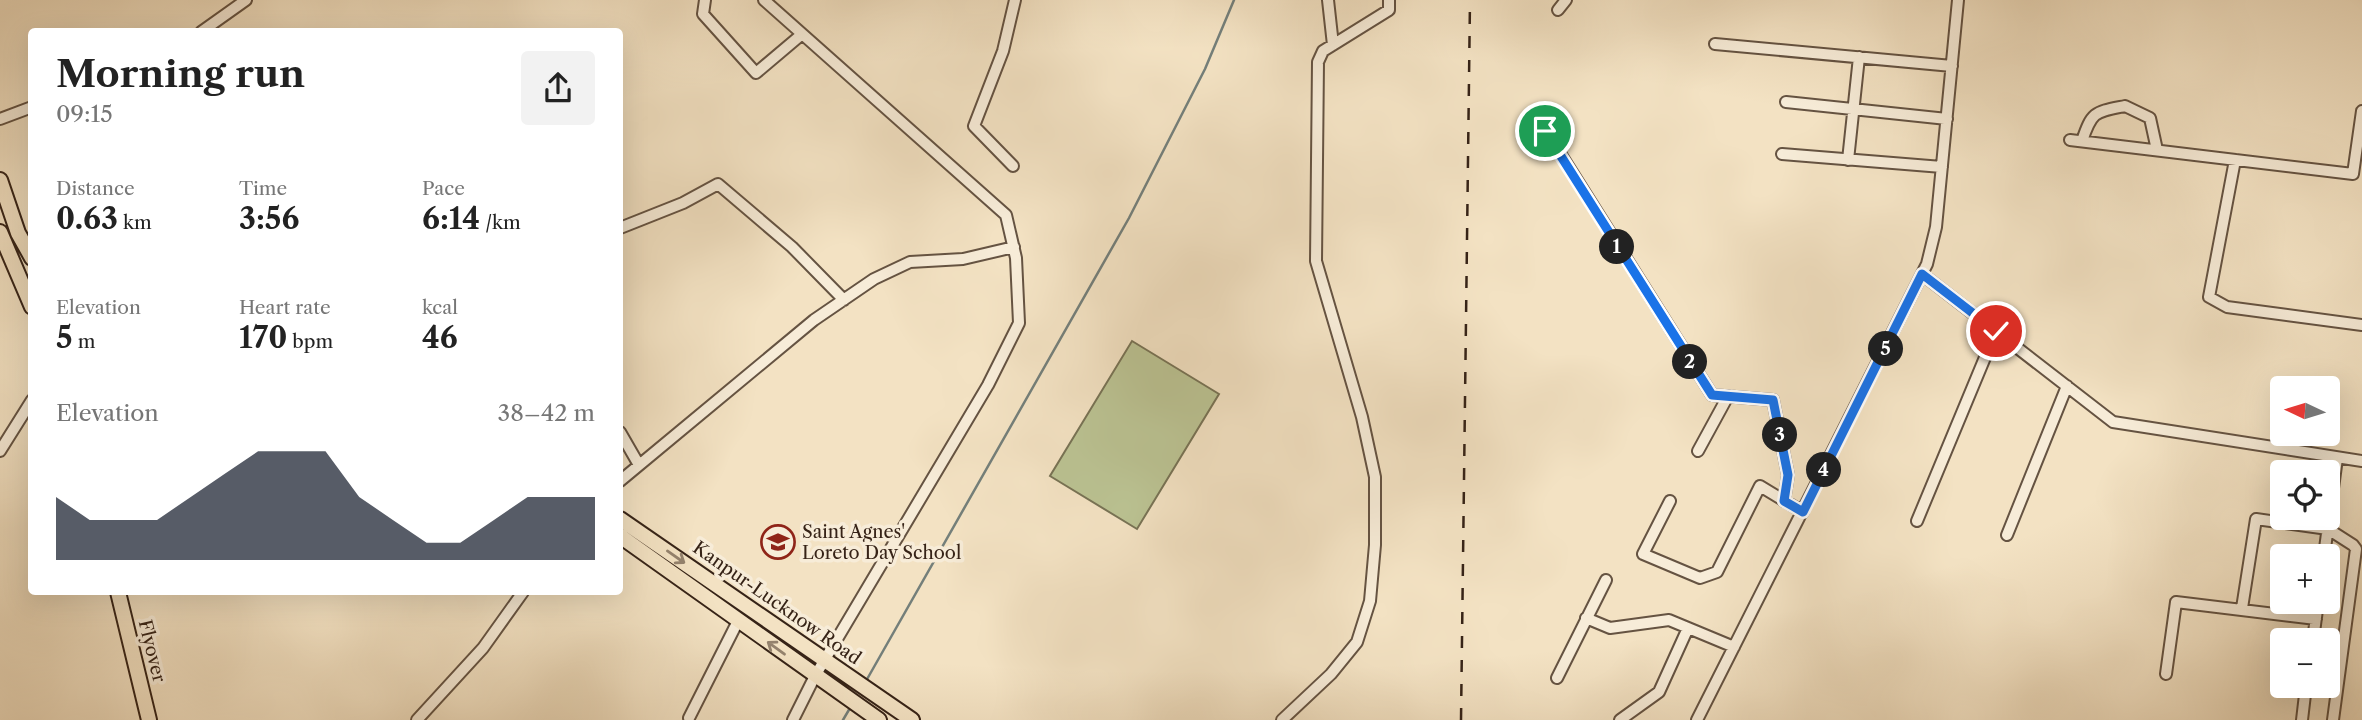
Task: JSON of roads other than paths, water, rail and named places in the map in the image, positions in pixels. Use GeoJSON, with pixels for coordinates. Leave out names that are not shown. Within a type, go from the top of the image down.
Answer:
{"type":"FeatureCollection","features":[{"type":"Feature","properties":{"kind":"main road"},"geometry":{"type":"LineString","coordinates":[[0,180],[18,233],[28,251]]}},
{"type":"Feature","properties":{"kind":"main road"},"geometry":{"type":"LineString","coordinates":[[0,232],[28,298]]}},
{"type":"Feature","properties":{"kind":"main road","name":"Kanpur-Lucknow Road"},"geometry":{"type":"LineString","coordinates":[[623,521],[912,720]]}},
{"type":"Feature","properties":{"kind":"main road","name":"Kanpur-Lucknow Road"},"geometry":{"type":"LineString","coordinates":[[623,538],[879,720]]}},
{"type":"Feature","properties":{"kind":"main road"},"geometry":{"type":"LineString","coordinates":[[113,595],[143,720]]}},
{"type":"Feature","properties":{"kind":"main road","name":"Flyover"},"geometry":{"type":"LineString","coordinates":[[119,595],[149,720]]}},
{"type":"Feature","properties":{"kind":"main road"},"geometry":{"type":"LineString","coordinates":[[125,595],[155,720]]}},
{"type":"Feature","properties":{"kind":"street"},"geometry":{"type":"LineString","coordinates":[[207,28],[246,0]]}},
{"type":"Feature","properties":{"kind":"street"},"geometry":{"type":"LineString","coordinates":[[705,0],[703,13],[756,73],[801,35]]}},
{"type":"Feature","properties":{"kind":"street"},"geometry":{"type":"LineString","coordinates":[[764,0],[1006,215],[1014,247],[1020,298],[1019,323],[988,385],[815,676],[793,720]]}},
{"type":"Feature","properties":{"kind":"street"},"geometry":{"type":"LineString","coordinates":[[1013,166],[974,126],[1003,51],[1015,0]]}},
{"type":"Feature","properties":{"kind":"street"},"geometry":{"type":"LineString","coordinates":[[1328,0],[1333,44]]}},
{"type":"Feature","properties":{"kind":"street"},"geometry":{"type":"LineString","coordinates":[[1282,720],[1331,674],[1357,642],[1370,601],[1375,545],[1375,477],[1362,417],[1315,261],[1318,62],[1323,51],[1356,28],[1389,10],[1389,0]]}},
{"type":"Feature","properties":{"kind":"street"},"geometry":{"type":"LineString","coordinates":[[1558,10],[1566,0]]}},
{"type":"Feature","properties":{"kind":"street"},"geometry":{"type":"LineString","coordinates":[[1697,720],[1922,274],[1936,227],[1957,0]]}},
{"type":"Feature","properties":{"kind":"street"},"geometry":{"type":"LineString","coordinates":[[1716,44],[1952,66]]}},
{"type":"Feature","properties":{"kind":"street"},"geometry":{"type":"LineString","coordinates":[[1849,160],[1859,57]]}},
{"type":"Feature","properties":{"kind":"street"},"geometry":{"type":"LineString","coordinates":[[1786,102],[1947,119]]}},
{"type":"Feature","properties":{"kind":"street"},"geometry":{"type":"LineString","coordinates":[[2157,150],[2150,118],[2125,106],[2098,112],[2090,118],[2076,141],[2353,174],[2362,111]]}},
{"type":"Feature","properties":{"kind":"street"},"geometry":{"type":"LineString","coordinates":[[0,119],[28,108]]}},
{"type":"Feature","properties":{"kind":"street"},"geometry":{"type":"LineString","coordinates":[[1545,131],[1712,395],[1773,400],[1788,475],[1784,501]]}},
{"type":"Feature","properties":{"kind":"street"},"geometry":{"type":"LineString","coordinates":[[1782,154],[1942,167]]}},
{"type":"Feature","properties":{"kind":"street"},"geometry":{"type":"LineString","coordinates":[[2235,160],[2209,297],[2227,307],[2362,325]]}},
{"type":"Feature","properties":{"kind":"street"},"geometry":{"type":"LineString","coordinates":[[623,227],[683,203],[718,184],[792,247],[844,300]]}},
{"type":"Feature","properties":{"kind":"street"},"geometry":{"type":"LineString","coordinates":[[623,478],[814,320],[874,279],[910,262],[963,259],[1014,247]]}},
{"type":"Feature","properties":{"kind":"street"},"geometry":{"type":"LineString","coordinates":[[1922,274],[2113,422],[2362,461]]}},
{"type":"Feature","properties":{"kind":"street"},"geometry":{"type":"LineString","coordinates":[[1917,521],[1996,331]]}},
{"type":"Feature","properties":{"kind":"street"},"geometry":{"type":"LineString","coordinates":[[2007,535],[2067,386]]}},
{"type":"Feature","properties":{"kind":"street"},"geometry":{"type":"LineString","coordinates":[[1698,451],[1728,396]]}},
{"type":"Feature","properties":{"kind":"street"},"geometry":{"type":"LineString","coordinates":[[0,451],[28,406]]}},
{"type":"Feature","properties":{"kind":"street"},"geometry":{"type":"LineString","coordinates":[[623,437],[639,465]]}},
{"type":"Feature","properties":{"kind":"street"},"geometry":{"type":"LineString","coordinates":[[1670,501],[1643,554],[1700,578],[1717,572],[1760,486],[1803,512]]}},
{"type":"Feature","properties":{"kind":"street"},"geometry":{"type":"LineString","coordinates":[[2242,608],[2256,519],[2270,521]]}},
{"type":"Feature","properties":{"kind":"street"},"geometry":{"type":"LineString","coordinates":[[2329,530],[2356,549],[2333,720]]}},
{"type":"Feature","properties":{"kind":"street"},"geometry":{"type":"LineString","coordinates":[[1557,678],[1606,580]]}},
{"type":"Feature","properties":{"kind":"street"},"geometry":{"type":"LineString","coordinates":[[417,720],[483,648],[521,595]]}},
{"type":"Feature","properties":{"kind":"street"},"geometry":{"type":"LineString","coordinates":[[2166,674],[2176,602],[2316,619]]}},
{"type":"Feature","properties":{"kind":"street"},"geometry":{"type":"LineString","coordinates":[[2315,628],[2317,614]]}},
{"type":"Feature","properties":{"kind":"street"},"geometry":{"type":"LineString","coordinates":[[1586,618],[1610,628],[1670,620],[1734,647]]}},
{"type":"Feature","properties":{"kind":"street"},"geometry":{"type":"LineString","coordinates":[[689,718],[738,621]]}},
{"type":"Feature","properties":{"kind":"street"},"geometry":{"type":"LineString","coordinates":[[1620,720],[1658,692],[1688,628]]}},
{"type":"Feature","properties":{"kind":"street"},"geometry":{"type":"LineString","coordinates":[[2302,720],[2305,698]]}},
{"type":"Feature","properties":{"kind":"waterway"},"geometry":{"type":"LineString","coordinates":[[866,681],[1129,218],[1205,69],[1234,0]]}},
{"type":"Feature","properties":{"kind":"waterway"},"geometry":{"type":"LineString","coordinates":[[843,720],[850,708]]}},
{"type":"Feature","properties":{"kind":"railway"},"geometry":{"type":"LineString","coordinates":[[1461,720],[1470,0]]}},
{"type":"Feature","properties":{"kind":"place","name":"Saint Agnes' Loreto Day School"},"geometry":{"type":"Point","coordinates":[778,542]}}]}
